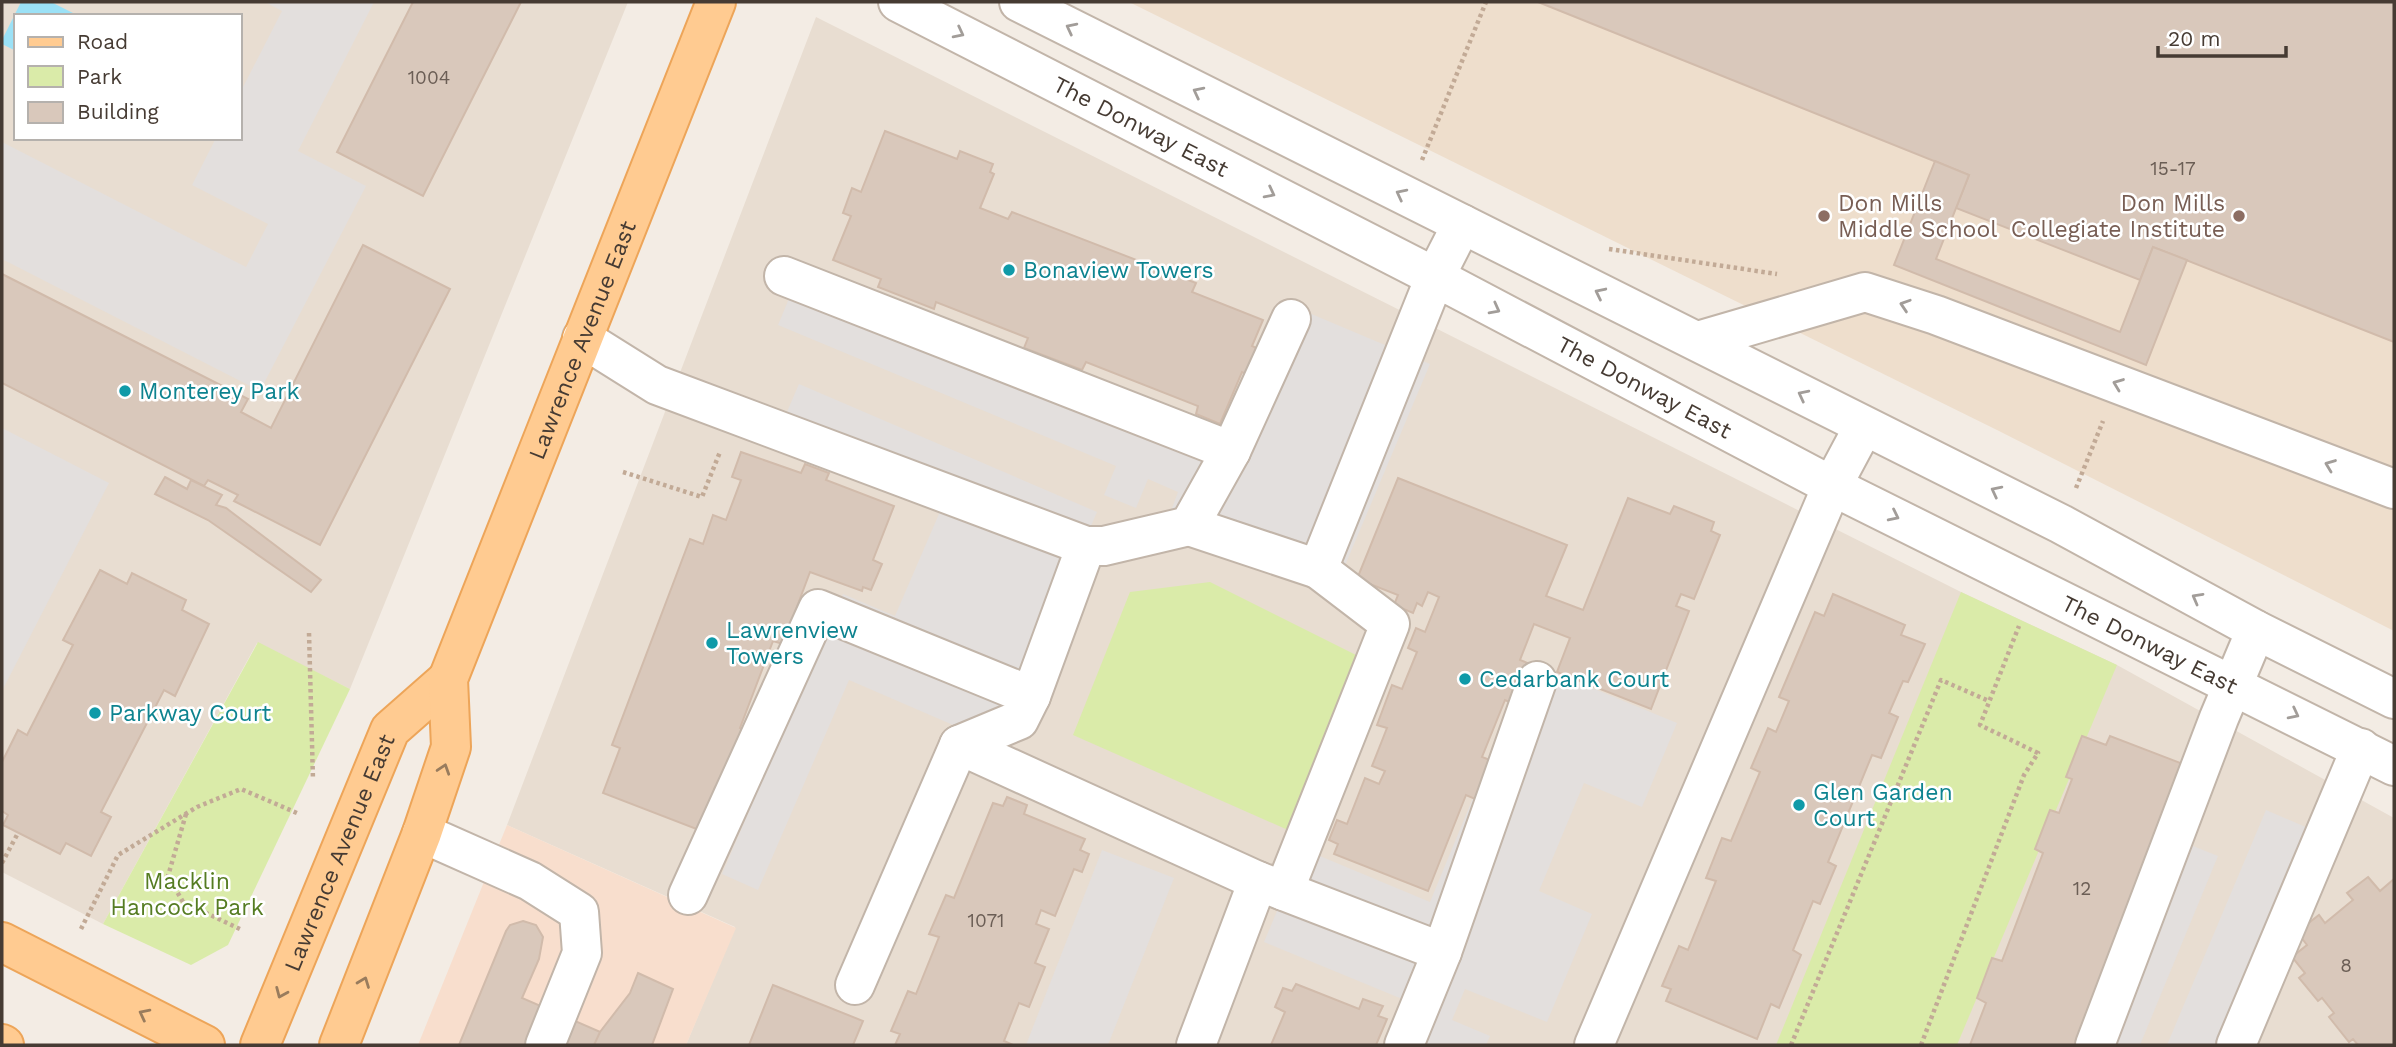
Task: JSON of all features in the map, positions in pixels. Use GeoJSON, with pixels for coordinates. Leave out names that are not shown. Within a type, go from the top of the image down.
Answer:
{"type":"FeatureCollection","features":[{"type":"Feature","properties":{"kind":"main road","name":"Lawrence Avenue East"},"geometry":{"type":"LineString","coordinates":[[339,1045],[422,833],[451,747],[448,679],[716,2]]}},
{"type":"Feature","properties":{"kind":"main road","name":"Lawrence Avenue East"},"geometry":{"type":"LineString","coordinates":[[260,1045],[390,730],[448,679]]}},
{"type":"Feature","properties":{"kind":"main road"},"geometry":{"type":"LineString","coordinates":[[2,942],[205,1045]]}},
{"type":"Feature","properties":{"kind":"street","name":"The Donway East"},"geometry":{"type":"LineString","coordinates":[[898,2],[1435,277],[1832,486],[2394,766]]}},
{"type":"Feature","properties":{"kind":"street"},"geometry":{"type":"LineString","coordinates":[[1019,2],[2061,524],[2256,631],[2394,699]]}},
{"type":"Feature","properties":{"kind":"street"},"geometry":{"type":"LineString","coordinates":[[1318,569],[1435,277],[1462,224]]}},
{"type":"Feature","properties":{"kind":"street"},"geometry":{"type":"LineString","coordinates":[[784,276],[1231,451]]}},
{"type":"Feature","properties":{"kind":"street"},"geometry":{"type":"LineString","coordinates":[[1698,341],[1865,292],[1936,315],[2394,489]]}},
{"type":"Feature","properties":{"kind":"street"},"geometry":{"type":"LineString","coordinates":[[1189,526],[1231,451],[1291,319]]}},
{"type":"Feature","properties":{"kind":"street"},"geometry":{"type":"LineString","coordinates":[[582,338],[657,385],[1086,546],[1104,546],[1189,526],[1318,569],[1390,624],[1196,1045]]}},
{"type":"Feature","properties":{"kind":"street"},"geometry":{"type":"LineString","coordinates":[[1594,1045],[1832,486],[1864,426]]}},
{"type":"Feature","properties":{"kind":"street"},"geometry":{"type":"LineString","coordinates":[[855,985],[959,745],[1019,720],[1031,696],[1086,546]]}},
{"type":"Feature","properties":{"kind":"street"},"geometry":{"type":"LineString","coordinates":[[688,895],[818,609],[1031,696]]}},
{"type":"Feature","properties":{"kind":"street"},"geometry":{"type":"LineString","coordinates":[[2095,1045],[2233,684],[2256,631]]}},
{"type":"Feature","properties":{"kind":"street"},"geometry":{"type":"LineString","coordinates":[[1404,1045],[1442,953],[1537,681]]}},
{"type":"Feature","properties":{"kind":"street"},"geometry":{"type":"LineString","coordinates":[[959,745],[1271,886],[1442,953]]}},
{"type":"Feature","properties":{"kind":"street"},"geometry":{"type":"LineString","coordinates":[[2236,1045],[2361,748]]}},
{"type":"Feature","properties":{"kind":"street"},"geometry":{"type":"LineString","coordinates":[[422,833],[530,881],[579,912],[582,953],[545,1045]]}},
{"type":"Feature","properties":{"kind":"path"},"geometry":{"type":"LineString","coordinates":[[1417,171],[1486,2]]}},
{"type":"Feature","properties":{"kind":"path"},"geometry":{"type":"LineString","coordinates":[[2073,495],[2106,412]]}},
{"type":"Feature","properties":{"kind":"path"},"geometry":{"type":"LineString","coordinates":[[623,472],[702,497],[735,416]]}},
{"type":"Feature","properties":{"kind":"path"},"geometry":{"type":"LineString","coordinates":[[1921,1045],[2024,775],[2038,753],[1980,725],[2022,618]]}},
{"type":"Feature","properties":{"kind":"path"},"geometry":{"type":"LineString","coordinates":[[309,633],[313,780]]}},
{"type":"Feature","properties":{"kind":"path"},"geometry":{"type":"LineString","coordinates":[[1791,1045],[1941,680],[1990,701]]}},
{"type":"Feature","properties":{"kind":"path"},"geometry":{"type":"LineString","coordinates":[[81,929],[118,855],[186,813],[242,789],[297,813]]}},
{"type":"Feature","properties":{"kind":"path"},"geometry":{"type":"LineString","coordinates":[[186,813],[168,876],[183,902],[240,929]]}},
{"type":"Feature","properties":{"kind":"path"},"geometry":{"type":"LineString","coordinates":[[2,863],[18,833]]}},
{"type":"Feature","properties":{"kind":"shaded area"},"geometry":{"type":"Polygon","coordinates":[[[2,2],[628,2],[350,689],[257,643],[103,924],[2,872],[2,2]]]}},
{"type":"Feature","properties":{"kind":"shaded area"},"geometry":{"type":"Polygon","coordinates":[[[265,2],[374,2],[298,151],[366,186],[260,391],[2,259],[2,142],[246,267],[268,224],[192,185],[215,140],[242,140],[242,89],[282,11],[265,2]]]}},
{"type":"Feature","properties":{"kind":"shaded area"},"geometry":{"type":"Polygon","coordinates":[[[1129,2],[2394,2],[2394,631],[1999,431],[1129,2]]]}},
{"type":"Feature","properties":{"kind":"shaded area"},"geometry":{"type":"Polygon","coordinates":[[[816,17],[1961,592],[2117,665],[2394,818],[2394,1045],[686,1045],[735,927],[507,825],[816,17]]]}},
{"type":"Feature","properties":{"kind":"shaded area"},"geometry":{"type":"Polygon","coordinates":[[[803,265],[1252,451],[1309,313],[1430,364],[1333,594],[1166,524],[1178,492],[1148,479],[1136,508],[1104,495],[1116,466],[778,325],[803,265]]]}},
{"type":"Feature","properties":{"kind":"shaded area"},"geometry":{"type":"Polygon","coordinates":[[[799,384],[1097,512],[997,744],[849,680],[758,890],[722,874],[843,594],[895,616],[942,507],[777,435],[799,384]]]}},
{"type":"Feature","properties":{"kind":"shaded area"},"geometry":{"type":"Polygon","coordinates":[[[2,428],[109,483],[2,691],[2,428]]]}},
{"type":"Feature","properties":{"kind":"shaded area"},"geometry":{"type":"Polygon","coordinates":[[[1529,662],[1677,723],[1642,807],[1584,783],[1539,891],[1592,914],[1547,1022],[1465,989],[1452,1020],[1490,1036],[1486,1045],[1409,1045],[1424,1008],[1264,942],[1303,849],[1430,902],[1529,662]]]}},
{"type":"Feature","properties":{"kind":"shaded area"},"geometry":{"type":"Polygon","coordinates":[[[2266,810],[2338,841],[2250,1045],[2167,1045],[2266,810]]]}},
{"type":"Feature","properties":{"kind":"shaded area"},"geometry":{"type":"Polygon","coordinates":[[[507,825],[736,928],[686,1045],[418,1045],[507,825]]]}},
{"type":"Feature","properties":{"kind":"shaded area"},"geometry":{"type":"Polygon","coordinates":[[[2193,846],[2218,856],[2140,1045],[2111,1045],[2193,846]]]}},
{"type":"Feature","properties":{"kind":"shaded area"},"geometry":{"type":"Polygon","coordinates":[[[1102,850],[1174,878],[1108,1045],[1026,1045],[1102,850]]]}},
{"type":"Feature","properties":{"kind":"green space"},"geometry":{"type":"Polygon","coordinates":[[[1210,582],[1378,666],[1297,834],[1073,735],[1130,592],[1210,582]]]}},
{"type":"Feature","properties":{"kind":"green space"},"geometry":{"type":"Polygon","coordinates":[[[1961,592],[2117,665],[1957,1045],[1776,1045],[1961,592]]]}},
{"type":"Feature","properties":{"kind":"green space","name":"Macklin Hancock Park"},"geometry":{"type":"Polygon","coordinates":[[[258,642],[350,689],[228,945],[191,965],[103,924],[258,642]]]}},
{"type":"Feature","properties":{"kind":"water"},"geometry":{"type":"Polygon","coordinates":[[[21,2],[51,2],[75,14],[15,14],[21,2]]]}},
{"type":"Feature","properties":{"kind":"water"},"geometry":{"type":"Polygon","coordinates":[[[14,16],[14,50],[2,44],[14,16]]]}},
{"type":"Feature","properties":{"kind":"building"},"geometry":{"type":"Polygon","coordinates":[[[413,2],[521,2],[423,196],[337,152],[413,2]]]}},
{"type":"Feature","properties":{"kind":"building"},"geometry":{"type":"Polygon","coordinates":[[[1538,2],[2394,2],[2394,342],[2153,247],[2140,280],[1956,208],[1969,175],[1538,2]]]}},
{"type":"Feature","properties":{"kind":"building","name":"Bonaview Towers"},"geometry":{"type":"Polygon","coordinates":[[[885,131],[957,159],[960,151],[993,164],[990,172],[994,174],[980,208],[1008,219],[1012,212],[1196,283],[1192,292],[1263,320],[1252,346],[1261,350],[1251,376],[1242,372],[1220,424],[1196,414],[1198,406],[1086,362],[1082,370],[1024,348],[1028,338],[936,302],[934,309],[878,287],[881,279],[833,260],[851,216],[843,213],[852,188],[861,192],[885,131]]]}},
{"type":"Feature","properties":{"kind":"building"},"geometry":{"type":"Polygon","coordinates":[[[1935,161],[1969,175],[1936,259],[2120,332],[2153,247],[2187,260],[2146,365],[1894,265],[1935,161]]]}},
{"type":"Feature","properties":{"kind":"building","name":"Monterey Park"},"geometry":{"type":"Polygon","coordinates":[[[363,245],[450,289],[320,545],[234,501],[238,495],[208,480],[204,486],[2,383],[2,274],[248,399],[241,412],[271,428],[363,245]]]}},
{"type":"Feature","properties":{"kind":"building","name":"Lawrenview Towers"},"geometry":{"type":"Polygon","coordinates":[[[741,452],[801,473],[805,464],[829,473],[826,480],[894,506],[873,560],[882,564],[871,590],[863,587],[862,591],[810,572],[783,644],[773,641],[740,728],[748,732],[726,791],[715,787],[699,830],[603,793],[620,748],[612,745],[690,539],[703,544],[713,515],[726,520],[741,480],[732,477],[741,452]]]}},
{"type":"Feature","properties":{"kind":"building"},"geometry":{"type":"Polygon","coordinates":[[[165,477],[187,489],[191,480],[222,495],[216,505],[226,508],[321,580],[311,592],[208,520],[155,494],[165,477]]]}},
{"type":"Feature","properties":{"kind":"building","name":"Cedarbank Court"},"geometry":{"type":"Polygon","coordinates":[[[1398,478],[1567,545],[1546,596],[1583,610],[1628,498],[1670,514],[1674,506],[1714,522],[1711,531],[1720,535],[1694,599],[1681,594],[1676,606],[1689,611],[1651,709],[1557,672],[1570,638],[1534,624],[1520,660],[1530,664],[1514,704],[1505,700],[1482,757],[1490,760],[1475,799],[1466,795],[1428,891],[1334,854],[1338,844],[1329,840],[1337,820],[1347,824],[1365,778],[1379,784],[1385,771],[1372,766],[1387,728],[1377,725],[1392,685],[1402,689],[1417,652],[1408,648],[1416,628],[1425,632],[1439,597],[1428,592],[1422,606],[1417,603],[1413,613],[1394,605],[1398,595],[1357,579],[1398,478]]]}},
{"type":"Feature","properties":{"kind":"building","name":"Parkway Court"},"geometry":{"type":"Polygon","coordinates":[[[100,570],[127,584],[132,573],[186,600],[182,610],[209,624],[175,696],[164,690],[101,812],[111,817],[91,856],[66,843],[60,854],[3,825],[8,815],[2,811],[2,762],[18,730],[27,735],[73,645],[63,640],[100,570]]]}},
{"type":"Feature","properties":{"kind":"building","name":"Glen Garden Court"},"geometry":{"type":"Polygon","coordinates":[[[1833,594],[1905,625],[1901,635],[1925,644],[1908,682],[1903,681],[1889,713],[1898,717],[1881,758],[1872,755],[1828,862],[1836,866],[1820,904],[1813,901],[1793,950],[1801,955],[1779,1008],[1771,1004],[1757,1039],[1666,1001],[1671,989],[1662,986],[1679,946],[1688,950],[1716,881],[1706,878],[1722,838],[1731,841],[1760,772],[1751,768],[1768,728],[1776,732],[1789,701],[1779,697],[1815,612],[1824,616],[1833,594]]]}},
{"type":"Feature","properties":{"kind":"building"},"geometry":{"type":"Polygon","coordinates":[[[2082,736],[2106,745],[2110,736],[2183,764],[2085,1045],[1970,1045],[1986,1003],[1977,998],[1992,958],[2002,961],[2043,853],[2035,849],[2050,810],[2059,813],[2072,779],[2066,777],[2082,736]]]}},
{"type":"Feature","properties":{"kind":"building"},"geometry":{"type":"Polygon","coordinates":[[[1007,797],[1027,805],[1024,814],[1085,839],[1080,850],[1089,854],[1082,872],[1074,869],[1055,916],[1041,910],[1036,924],[1049,929],[1035,963],[1045,967],[1029,1007],[1019,1003],[1004,1041],[1013,1045],[895,1045],[900,1034],[891,1031],[908,991],[916,994],[939,937],[929,934],[946,895],[954,898],[993,803],[1003,806],[1007,797]]]}},
{"type":"Feature","properties":{"kind":"building"},"geometry":{"type":"Polygon","coordinates":[[[2368,877],[2380,891],[2394,879],[2394,1045],[2358,1045],[2353,1039],[2349,1042],[2329,1017],[2334,1013],[2322,998],[2318,1001],[2299,978],[2305,973],[2292,957],[2307,945],[2297,932],[2319,915],[2325,923],[2353,900],[2347,893],[2368,877]]]}},
{"type":"Feature","properties":{"kind":"building"},"geometry":{"type":"Polygon","coordinates":[[[523,921],[536,925],[543,937],[539,959],[522,998],[605,1034],[600,1045],[459,1045],[506,931],[510,925],[523,921]]]}},
{"type":"Feature","properties":{"kind":"building"},"geometry":{"type":"Polygon","coordinates":[[[638,973],[673,989],[652,1045],[594,1045],[600,1032],[630,993],[638,973]]]}},
{"type":"Feature","properties":{"kind":"building"},"geometry":{"type":"Polygon","coordinates":[[[1296,984],[1359,1009],[1363,999],[1383,1006],[1378,1016],[1387,1019],[1376,1045],[1271,1045],[1285,1012],[1275,1007],[1283,988],[1292,991],[1296,984]]]}},
{"type":"Feature","properties":{"kind":"building"},"geometry":{"type":"Polygon","coordinates":[[[773,985],[863,1021],[853,1045],[749,1045],[773,985]]]}},
{"type":"Feature","properties":{"kind":"place","name":"Don Mills Middle School"},"geometry":{"type":"Point","coordinates":[1824,216]}},
{"type":"Feature","properties":{"kind":"place","name":"Don Mills Collegiate Institute"},"geometry":{"type":"Point","coordinates":[2239,216]}},
{"type":"Feature","properties":{"kind":"place","name":"Bonaview Towers"},"geometry":{"type":"Point","coordinates":[1009,270]}},
{"type":"Feature","properties":{"kind":"place","name":"Monterey Park"},"geometry":{"type":"Point","coordinates":[125,391]}},
{"type":"Feature","properties":{"kind":"place","name":"Lawrenview Towers"},"geometry":{"type":"Point","coordinates":[712,643]}},
{"type":"Feature","properties":{"kind":"place","name":"Cedarbank Court"},"geometry":{"type":"Point","coordinates":[1465,679]}},
{"type":"Feature","properties":{"kind":"place","name":"Parkway Court"},"geometry":{"type":"Point","coordinates":[95,713]}},
{"type":"Feature","properties":{"kind":"place","name":"Glen Garden Court"},"geometry":{"type":"Point","coordinates":[1799,805]}}]}
